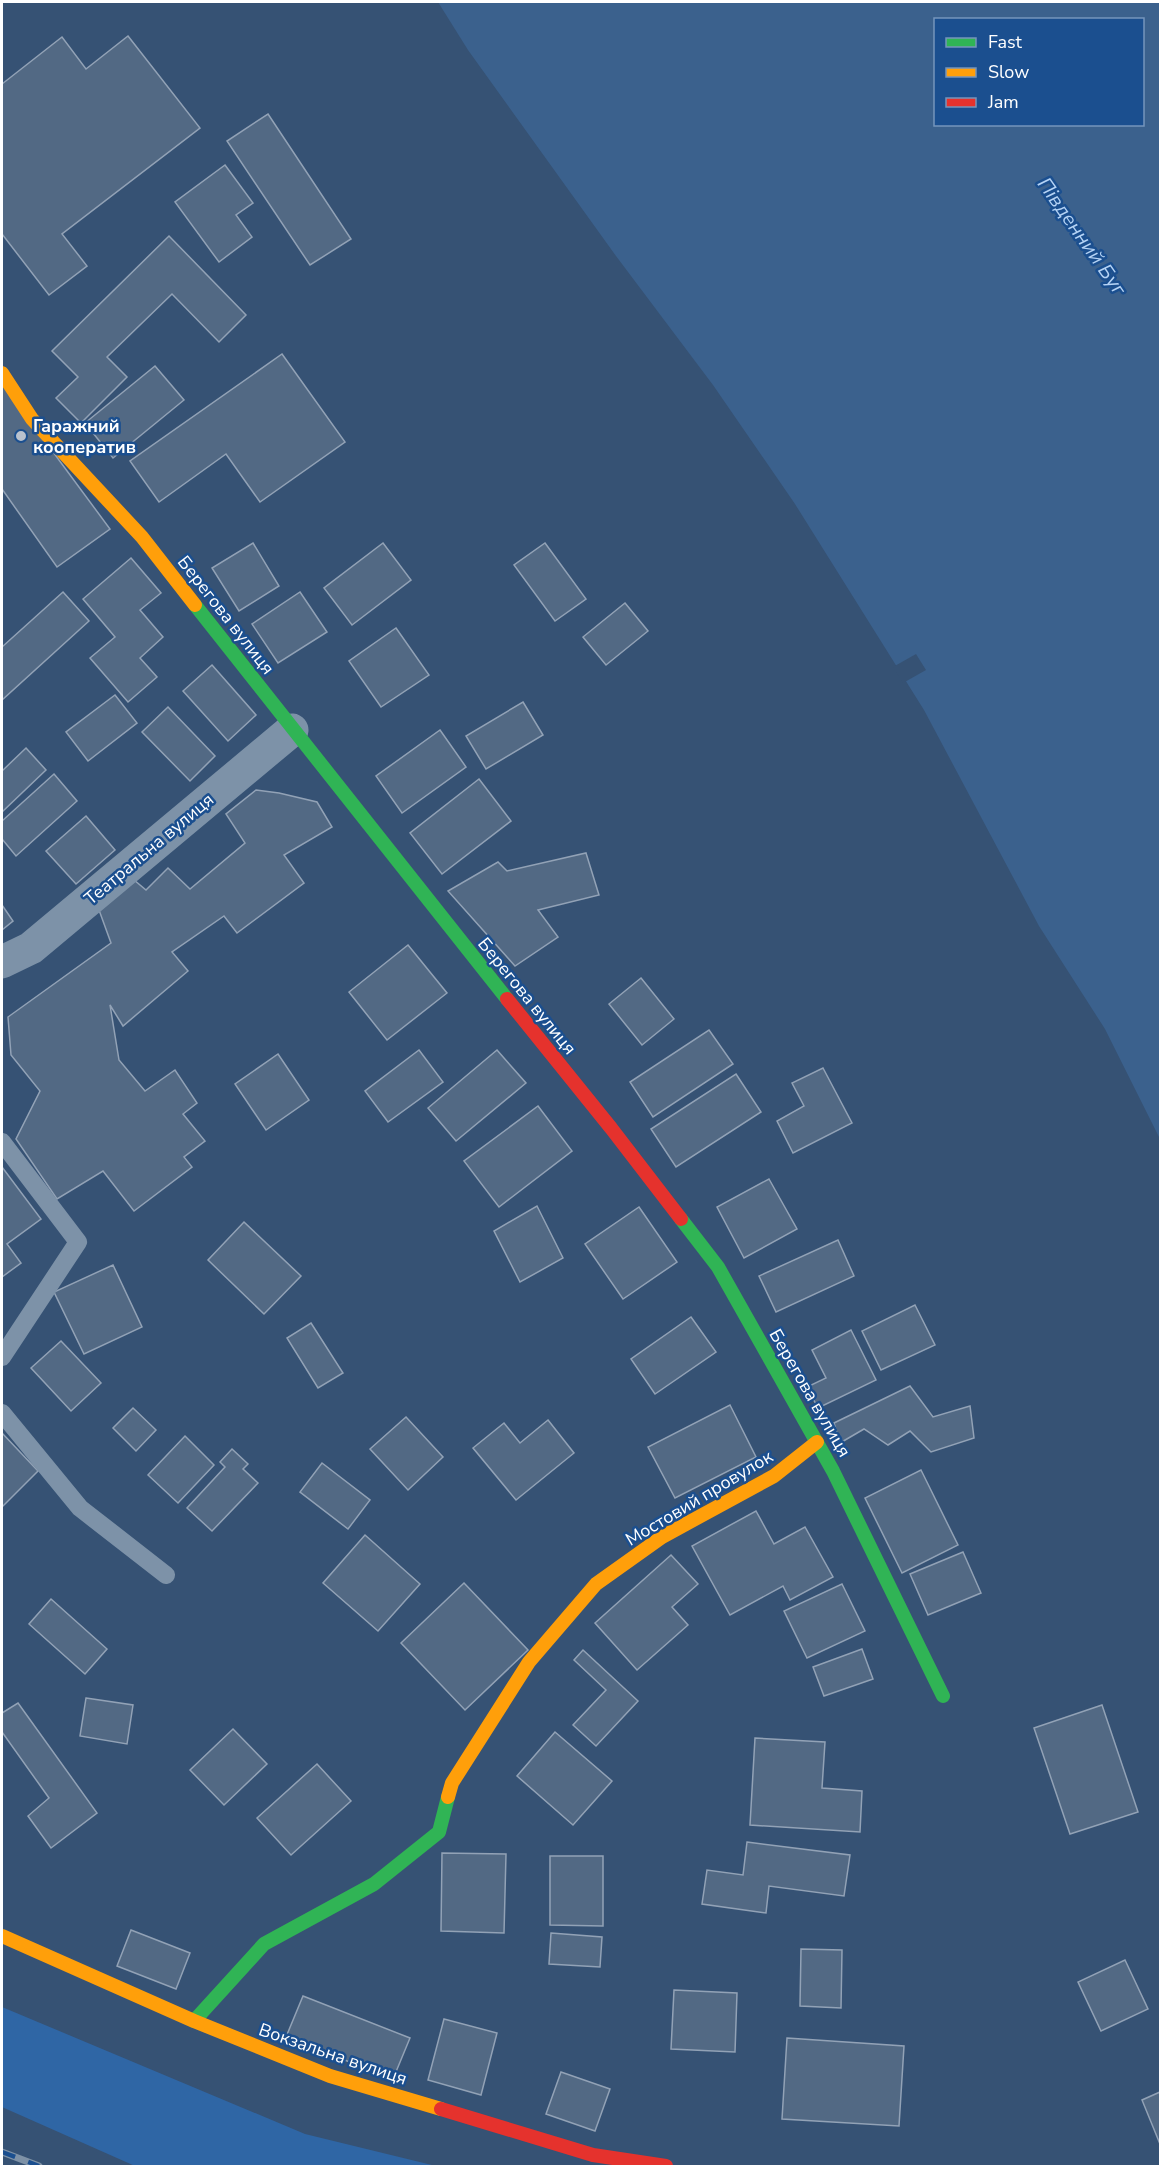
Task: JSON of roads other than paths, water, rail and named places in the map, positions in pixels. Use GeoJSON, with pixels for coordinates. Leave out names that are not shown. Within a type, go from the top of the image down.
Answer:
{"type":"FeatureCollection","features":[{"type":"Feature","properties":{"kind":"street","name":"Берегова вулиця"},"geometry":{"type":"LineString","coordinates":[[2,373],[32,419],[142,537],[292,729],[611,1128],[718,1267],[833,1471],[943,1696]]}},
{"type":"Feature","properties":{"kind":"street","name":"Театральна вулиця"},"geometry":{"type":"LineString","coordinates":[[2,962],[31,948],[292,729]]}},
{"type":"Feature","properties":{"kind":"street","name":"Мостовий провулок"},"geometry":{"type":"LineString","coordinates":[[194,2021],[264,1944],[374,1884],[439,1833],[452,1783],[458,1773],[529,1662],[596,1584],[662,1537],[774,1476],[817,1442]]}},
{"type":"Feature","properties":{"kind":"street","name":"Вокзальна вулиця"},"geometry":{"type":"LineString","coordinates":[[2,1936],[194,2021],[330,2076],[593,2155],[666,2166]]}},
{"type":"Feature","properties":{"kind":"lane"},"geometry":{"type":"LineString","coordinates":[[2,1142],[78,1242],[2,1357]]}},
{"type":"Feature","properties":{"kind":"lane"},"geometry":{"type":"LineString","coordinates":[[2,1413],[80,1508],[166,1575]]}},
{"type":"Feature","properties":{"kind":"water","name":"Південний Буг"},"geometry":{"type":"Polygon","coordinates":[[[438,2],[1160,2],[1160,1139],[1105,1029],[1039,926],[924,710],[795,504],[713,385],[616,256],[468,50],[438,2]]]}},
{"type":"Feature","properties":{"kind":"railway"},"geometry":{"type":"LineString","coordinates":[[2,2152],[39,2166]]}},
{"type":"Feature","properties":{"kind":"place","name":"Гаражний кооператив"},"geometry":{"type":"Point","coordinates":[21,436]}}]}
